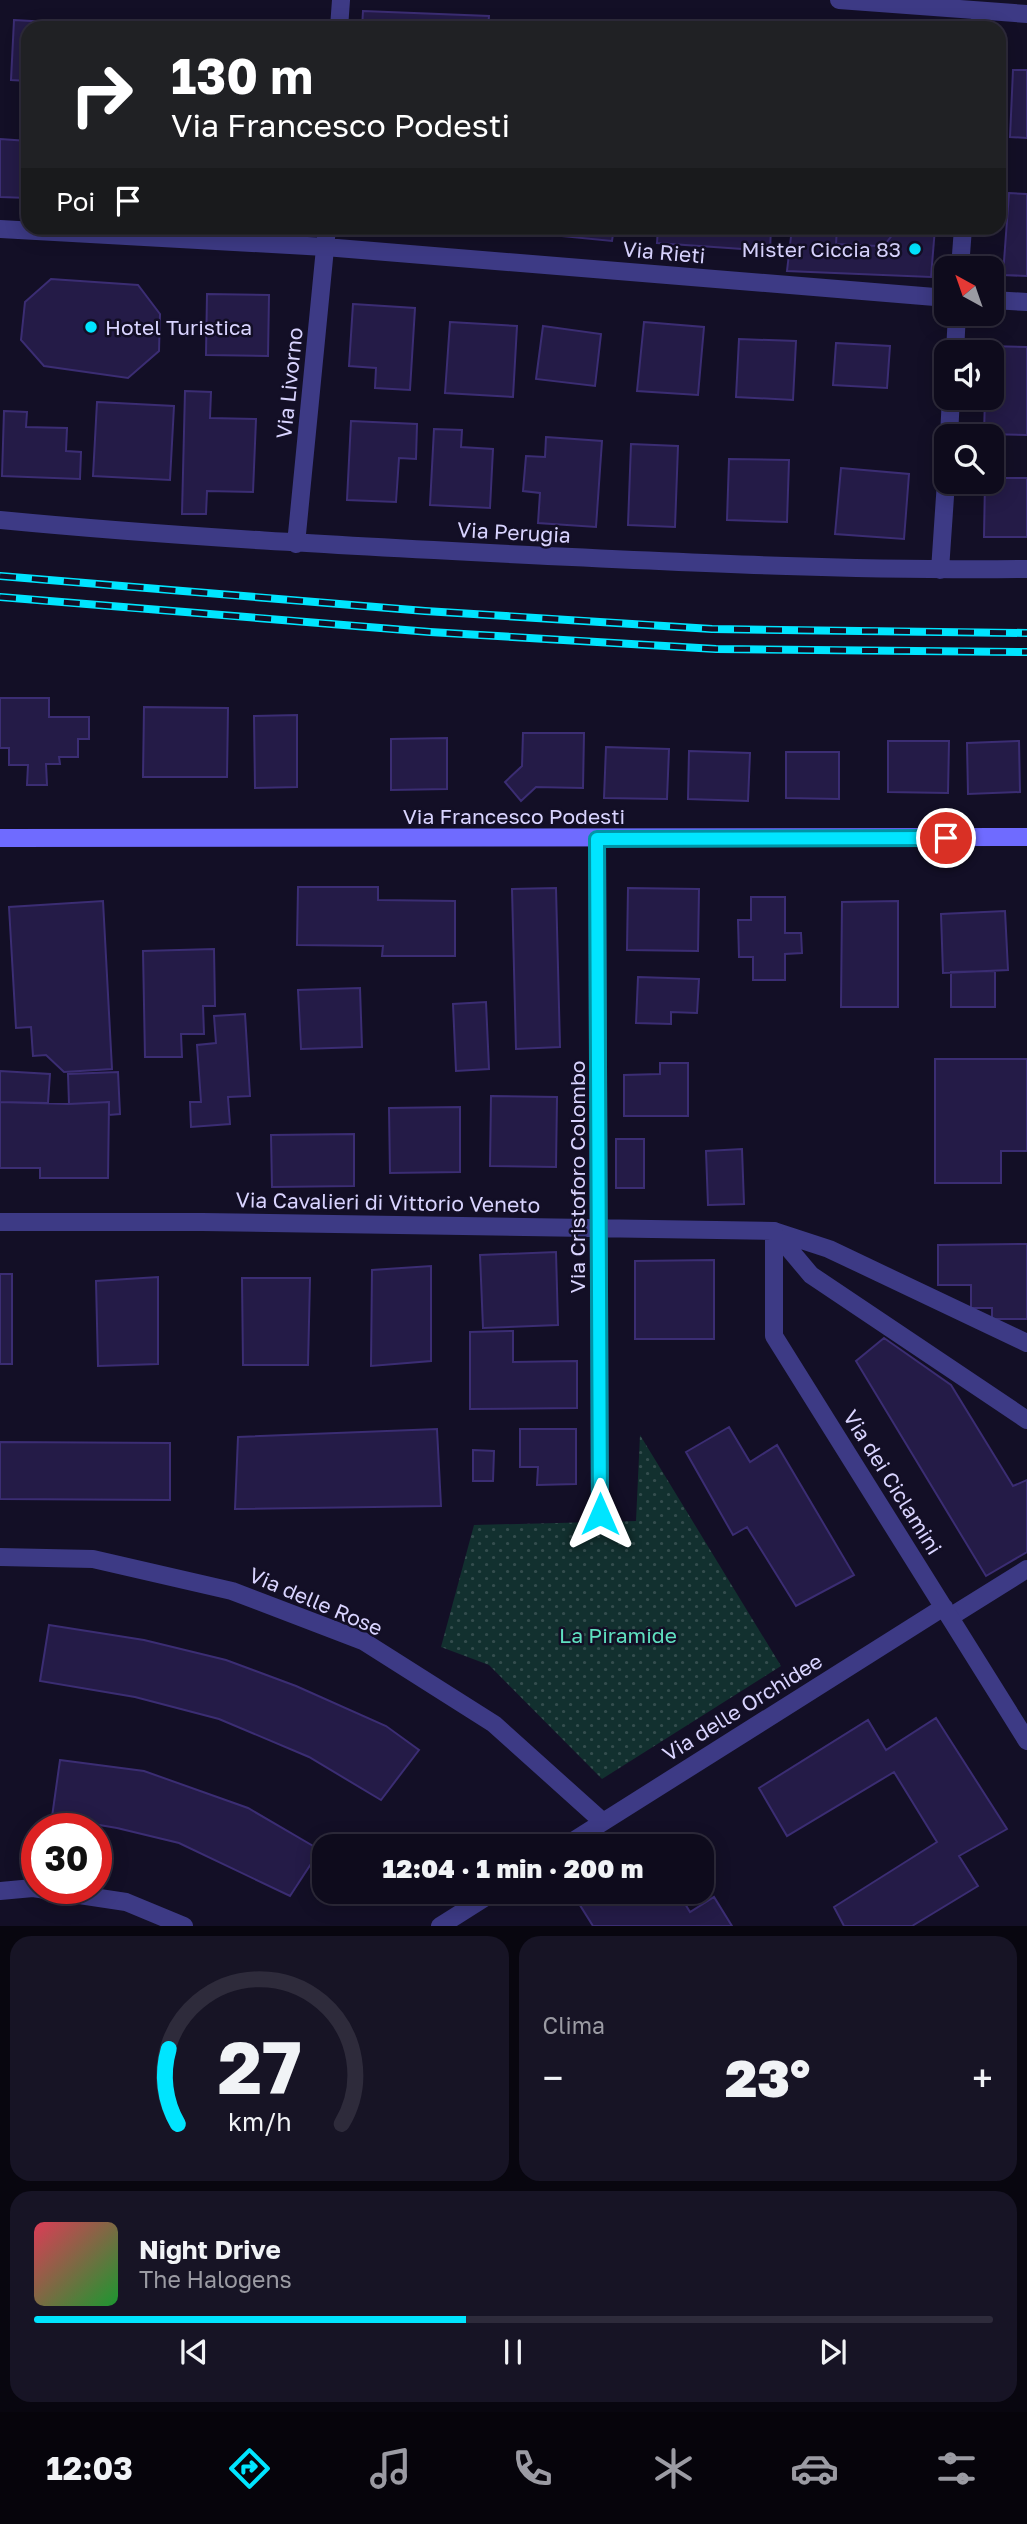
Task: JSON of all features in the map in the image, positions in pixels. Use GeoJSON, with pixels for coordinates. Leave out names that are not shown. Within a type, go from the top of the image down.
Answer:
{"type":"FeatureCollection","features":[{"type":"Feature","properties":{"kind":"main road","name":"Via Francesco Podesti"},"geometry":{"type":"LineString","coordinates":[[0,838],[1027,837]]}},
{"type":"Feature","properties":{"kind":"street"},"geometry":{"type":"LineString","coordinates":[[340,21],[341,0]]}},
{"type":"Feature","properties":{"kind":"street"},"geometry":{"type":"LineString","coordinates":[[839,0],[980,20],[1027,14]]}},
{"type":"Feature","properties":{"kind":"street","name":"Via Rieti"},"geometry":{"type":"LineString","coordinates":[[0,229],[21,230]]}},
{"type":"Feature","properties":{"kind":"street","name":"Via Rieti"},"geometry":{"type":"LineString","coordinates":[[109,235],[326,247],[934,297]]}},
{"type":"Feature","properties":{"kind":"street","name":"Via Livorno"},"geometry":{"type":"LineString","coordinates":[[296,544],[327,235]]}},
{"type":"Feature","properties":{"kind":"street"},"geometry":{"type":"LineString","coordinates":[[961,256],[962,235]]}},
{"type":"Feature","properties":{"kind":"street"},"geometry":{"type":"LineString","coordinates":[[1004,301],[1027,302]]}},
{"type":"Feature","properties":{"kind":"street"},"geometry":{"type":"LineString","coordinates":[[940,570],[945,494]]}},
{"type":"Feature","properties":{"kind":"street","name":"Via Perugia"},"geometry":{"type":"LineString","coordinates":[[0,520],[296,544],[712,564],[940,570],[1027,569]]}},
{"type":"Feature","properties":{"kind":"street","name":"Via Cristoforo Colombo"},"geometry":{"type":"LineString","coordinates":[[597,839],[600,1514]]}},
{"type":"Feature","properties":{"kind":"street","name":"Via Cavalieri di Vittorio Veneto"},"geometry":{"type":"LineString","coordinates":[[0,1222],[202,1222],[775,1231],[829,1249],[1027,1343]]}},
{"type":"Feature","properties":{"kind":"street"},"geometry":{"type":"LineString","coordinates":[[775,1231],[811,1275],[1027,1420]]}},
{"type":"Feature","properties":{"kind":"street","name":"Via dei Ciclamini"},"geometry":{"type":"LineString","coordinates":[[775,1231],[774,1336],[1027,1741]]}},
{"type":"Feature","properties":{"kind":"street","name":"Via delle Rose"},"geometry":{"type":"LineString","coordinates":[[0,1557],[93,1559],[220,1588],[363,1641],[494,1724],[603,1822]]}},
{"type":"Feature","properties":{"kind":"street","name":"Via delle Orchidee"},"geometry":{"type":"LineString","coordinates":[[584,1834],[947,1612],[1027,1569]]}},
{"type":"Feature","properties":{"kind":"street"},"geometry":{"type":"LineString","coordinates":[[0,1891],[33,1888],[126,1902],[184,1926]]}},
{"type":"Feature","properties":{"kind":"street"},"geometry":{"type":"LineString","coordinates":[[440,1926],[475,1904]]}},
{"type":"Feature","properties":{"kind":"green space","name":"La Piramide"},"geometry":{"type":"Polygon","coordinates":[[[640,1435],[781,1666],[602,1779],[489,1665],[441,1647],[474,1525],[636,1521],[640,1435]]]}},
{"type":"Feature","properties":{"kind":"building"},"geometry":{"type":"Polygon","coordinates":[[[363,11],[489,16],[489,21],[362,21],[363,11]]]}},
{"type":"Feature","properties":{"kind":"building"},"geometry":{"type":"Polygon","coordinates":[[[14,20],[32,21],[21,21],[21,81],[11,80],[14,20]]]}},
{"type":"Feature","properties":{"kind":"building"},"geometry":{"type":"Polygon","coordinates":[[[1013,70],[1027,70],[1027,138],[1010,137],[1013,70]]]}},
{"type":"Feature","properties":{"kind":"building"},"geometry":{"type":"Polygon","coordinates":[[[0,139],[21,140],[21,198],[0,197],[0,139]]]}},
{"type":"Feature","properties":{"kind":"building"},"geometry":{"type":"Polygon","coordinates":[[[1009,193],[1027,194],[1027,276],[1004,275],[1009,193]]]}},
{"type":"Feature","properties":{"kind":"building"},"geometry":{"type":"Polygon","coordinates":[[[551,235],[613,235],[612,241],[551,235]]]}},
{"type":"Feature","properties":{"kind":"building"},"geometry":{"type":"Polygon","coordinates":[[[658,235],[771,235],[770,251],[657,243],[658,235]]]}},
{"type":"Feature","properties":{"kind":"building"},"geometry":{"type":"Polygon","coordinates":[[[791,235],[837,235],[836,244],[878,246],[886,243],[892,235],[934,235],[931,277],[787,271],[791,235]]]}},
{"type":"Feature","properties":{"kind":"building"},"geometry":{"type":"Polygon","coordinates":[[[837,235],[892,235],[886,243],[878,246],[836,244],[837,235]]]}},
{"type":"Feature","properties":{"kind":"building","name":"Hotel Turistica"},"geometry":{"type":"Polygon","coordinates":[[[51,279],[138,285],[160,314],[159,351],[128,378],[44,366],[21,340],[25,302],[51,279]]]}},
{"type":"Feature","properties":{"kind":"building"},"geometry":{"type":"Polygon","coordinates":[[[207,294],[269,295],[268,356],[206,355],[207,294]]]}},
{"type":"Feature","properties":{"kind":"building"},"geometry":{"type":"Polygon","coordinates":[[[353,304],[415,308],[410,390],[375,388],[376,368],[349,366],[353,304]]]}},
{"type":"Feature","properties":{"kind":"building"},"geometry":{"type":"Polygon","coordinates":[[[450,322],[517,326],[513,397],[445,393],[450,322]]]}},
{"type":"Feature","properties":{"kind":"building"},"geometry":{"type":"Polygon","coordinates":[[[644,322],[704,327],[698,395],[637,391],[644,322]]]}},
{"type":"Feature","properties":{"kind":"building"},"geometry":{"type":"Polygon","coordinates":[[[543,326],[601,334],[595,386],[536,379],[543,326]]]}},
{"type":"Feature","properties":{"kind":"building"},"geometry":{"type":"Polygon","coordinates":[[[739,339],[796,341],[793,400],[736,397],[739,339]]]}},
{"type":"Feature","properties":{"kind":"building"},"geometry":{"type":"Polygon","coordinates":[[[836,343],[890,346],[887,388],[833,385],[836,343]]]}},
{"type":"Feature","properties":{"kind":"building"},"geometry":{"type":"Polygon","coordinates":[[[1004,346],[1027,347],[1027,435],[1004,434],[1004,424],[984,424],[985,410],[1004,410],[1004,346]]]}},
{"type":"Feature","properties":{"kind":"building"},"geometry":{"type":"Polygon","coordinates":[[[185,391],[211,392],[210,418],[256,419],[253,492],[207,491],[206,514],[182,514],[185,391]]]}},
{"type":"Feature","properties":{"kind":"building"},"geometry":{"type":"Polygon","coordinates":[[[97,402],[174,406],[170,480],[93,476],[97,402]]]}},
{"type":"Feature","properties":{"kind":"building"},"geometry":{"type":"Polygon","coordinates":[[[4,411],[27,412],[26,427],[67,428],[66,451],[81,452],[80,479],[2,476],[4,411]]]}},
{"type":"Feature","properties":{"kind":"building"},"geometry":{"type":"Polygon","coordinates":[[[351,421],[417,424],[416,459],[399,458],[396,502],[347,500],[351,421]]]}},
{"type":"Feature","properties":{"kind":"building"},"geometry":{"type":"Polygon","coordinates":[[[434,429],[462,430],[461,447],[493,449],[490,508],[430,505],[434,429]]]}},
{"type":"Feature","properties":{"kind":"building"},"geometry":{"type":"Polygon","coordinates":[[[546,437],[602,441],[596,527],[538,523],[540,493],[523,491],[526,456],[545,457],[546,437]]]}},
{"type":"Feature","properties":{"kind":"building"},"geometry":{"type":"Polygon","coordinates":[[[631,444],[678,446],[675,527],[628,525],[631,444]]]}},
{"type":"Feature","properties":{"kind":"building"},"geometry":{"type":"Polygon","coordinates":[[[729,459],[789,460],[787,522],[727,520],[729,459]]]}},
{"type":"Feature","properties":{"kind":"building"},"geometry":{"type":"Polygon","coordinates":[[[841,468],[909,474],[904,539],[835,534],[841,468]]]}},
{"type":"Feature","properties":{"kind":"building"},"geometry":{"type":"Polygon","coordinates":[[[1004,478],[1027,478],[1027,537],[984,537],[985,494],[1004,494],[1004,478]]]}},
{"type":"Feature","properties":{"kind":"building"},"geometry":{"type":"Polygon","coordinates":[[[0,698],[49,698],[49,717],[89,717],[89,739],[78,739],[78,757],[59,757],[60,764],[46,764],[47,785],[27,785],[28,765],[9,765],[9,748],[0,748],[0,698]]]}},
{"type":"Feature","properties":{"kind":"building"},"geometry":{"type":"Polygon","coordinates":[[[144,707],[228,708],[227,777],[143,777],[144,707]]]}},
{"type":"Feature","properties":{"kind":"building"},"geometry":{"type":"Polygon","coordinates":[[[297,715],[297,787],[255,788],[254,716],[297,715]]]}},
{"type":"Feature","properties":{"kind":"building"},"geometry":{"type":"Polygon","coordinates":[[[523,733],[584,733],[583,788],[536,787],[521,801],[505,782],[522,766],[523,733]]]}},
{"type":"Feature","properties":{"kind":"building"},"geometry":{"type":"Polygon","coordinates":[[[447,738],[447,789],[391,790],[391,739],[447,738]]]}},
{"type":"Feature","properties":{"kind":"building"},"geometry":{"type":"Polygon","coordinates":[[[888,741],[949,741],[948,793],[888,792],[888,741]]]}},
{"type":"Feature","properties":{"kind":"building"},"geometry":{"type":"Polygon","coordinates":[[[1019,741],[1020,792],[968,794],[967,743],[1019,741]]]}},
{"type":"Feature","properties":{"kind":"building"},"geometry":{"type":"Polygon","coordinates":[[[606,747],[669,749],[667,799],[604,798],[606,747]]]}},
{"type":"Feature","properties":{"kind":"building"},"geometry":{"type":"Polygon","coordinates":[[[689,751],[750,753],[748,801],[688,799],[689,751]]]}},
{"type":"Feature","properties":{"kind":"building"},"geometry":{"type":"Polygon","coordinates":[[[786,752],[839,752],[839,799],[786,798],[786,752]]]}},
{"type":"Feature","properties":{"kind":"building"},"geometry":{"type":"Polygon","coordinates":[[[298,887],[378,887],[378,900],[455,901],[455,956],[382,956],[383,946],[297,945],[298,887]]]}},
{"type":"Feature","properties":{"kind":"building"},"geometry":{"type":"Polygon","coordinates":[[[556,888],[560,1047],[516,1049],[512,889],[556,888]]]}},
{"type":"Feature","properties":{"kind":"building"},"geometry":{"type":"Polygon","coordinates":[[[628,888],[699,889],[698,951],[627,950],[628,888]]]}},
{"type":"Feature","properties":{"kind":"building"},"geometry":{"type":"Polygon","coordinates":[[[751,897],[785,897],[785,933],[801,933],[802,953],[785,954],[785,980],[753,980],[753,957],[739,957],[738,920],[751,920],[751,897]]]}},
{"type":"Feature","properties":{"kind":"building"},"geometry":{"type":"Polygon","coordinates":[[[103,901],[112,1069],[64,1072],[46,1055],[33,1056],[31,1027],[16,1028],[9,907],[103,901]]]}},
{"type":"Feature","properties":{"kind":"building"},"geometry":{"type":"Polygon","coordinates":[[[898,901],[898,1007],[841,1007],[842,902],[898,901]]]}},
{"type":"Feature","properties":{"kind":"building"},"geometry":{"type":"Polygon","coordinates":[[[1005,911],[1008,970],[943,973],[941,914],[1005,911]]]}},
{"type":"Feature","properties":{"kind":"building"},"geometry":{"type":"Polygon","coordinates":[[[214,949],[215,1006],[203,1006],[204,1034],[181,1034],[182,1057],[145,1057],[143,951],[214,949]]]}},
{"type":"Feature","properties":{"kind":"building"},"geometry":{"type":"Polygon","coordinates":[[[995,971],[995,1007],[951,1007],[951,972],[995,971]]]}},
{"type":"Feature","properties":{"kind":"building"},"geometry":{"type":"Polygon","coordinates":[[[638,977],[699,979],[697,1013],[671,1012],[671,1024],[636,1023],[638,977]]]}},
{"type":"Feature","properties":{"kind":"building"},"geometry":{"type":"Polygon","coordinates":[[[360,988],[362,1047],[301,1049],[298,990],[360,988]]]}},
{"type":"Feature","properties":{"kind":"building"},"geometry":{"type":"Polygon","coordinates":[[[486,1002],[489,1069],[456,1071],[453,1004],[486,1002]]]}},
{"type":"Feature","properties":{"kind":"building"},"geometry":{"type":"Polygon","coordinates":[[[245,1014],[250,1096],[228,1097],[230,1124],[191,1127],[190,1102],[201,1102],[197,1045],[216,1043],[214,1016],[245,1014]]]}},
{"type":"Feature","properties":{"kind":"building"},"geometry":{"type":"Polygon","coordinates":[[[935,1059],[1027,1059],[1027,1151],[1001,1151],[1001,1183],[935,1183],[935,1059]]]}},
{"type":"Feature","properties":{"kind":"building"},"geometry":{"type":"Polygon","coordinates":[[[660,1063],[688,1063],[688,1116],[624,1116],[624,1075],[660,1074],[660,1063]]]}},
{"type":"Feature","properties":{"kind":"building"},"geometry":{"type":"Polygon","coordinates":[[[0,1071],[50,1074],[48,1103],[0,1102],[0,1071]]]}},
{"type":"Feature","properties":{"kind":"building"},"geometry":{"type":"Polygon","coordinates":[[[118,1072],[120,1114],[109,1115],[109,1102],[69,1104],[68,1074],[118,1072]]]}},
{"type":"Feature","properties":{"kind":"building"},"geometry":{"type":"Polygon","coordinates":[[[491,1096],[557,1097],[556,1167],[490,1166],[491,1096]]]}},
{"type":"Feature","properties":{"kind":"building"},"geometry":{"type":"Polygon","coordinates":[[[0,1102],[109,1102],[108,1178],[40,1178],[40,1168],[0,1168],[0,1102]]]}},
{"type":"Feature","properties":{"kind":"building"},"geometry":{"type":"Polygon","coordinates":[[[460,1107],[460,1172],[390,1173],[389,1108],[460,1107]]]}},
{"type":"Feature","properties":{"kind":"building"},"geometry":{"type":"Polygon","coordinates":[[[354,1134],[354,1186],[272,1187],[271,1135],[354,1134]]]}},
{"type":"Feature","properties":{"kind":"building"},"geometry":{"type":"Polygon","coordinates":[[[616,1139],[644,1139],[644,1188],[616,1188],[616,1139]]]}},
{"type":"Feature","properties":{"kind":"building"},"geometry":{"type":"Polygon","coordinates":[[[742,1149],[744,1204],[708,1205],[706,1151],[742,1149]]]}},
{"type":"Feature","properties":{"kind":"building"},"geometry":{"type":"Polygon","coordinates":[[[1027,1244],[1027,1319],[992,1319],[992,1308],[971,1308],[971,1285],[938,1285],[938,1245],[1027,1244]]]}},
{"type":"Feature","properties":{"kind":"building"},"geometry":{"type":"Polygon","coordinates":[[[556,1252],[558,1325],[483,1328],[480,1255],[556,1252]]]}},
{"type":"Feature","properties":{"kind":"building"},"geometry":{"type":"Polygon","coordinates":[[[714,1260],[714,1339],[635,1339],[635,1261],[714,1260]]]}},
{"type":"Feature","properties":{"kind":"building"},"geometry":{"type":"Polygon","coordinates":[[[431,1266],[431,1361],[371,1366],[372,1270],[431,1266]]]}},
{"type":"Feature","properties":{"kind":"building"},"geometry":{"type":"Polygon","coordinates":[[[0,1274],[12,1274],[12,1364],[0,1364],[0,1274]]]}},
{"type":"Feature","properties":{"kind":"building"},"geometry":{"type":"Polygon","coordinates":[[[158,1277],[158,1364],[98,1366],[96,1281],[158,1277]]]}},
{"type":"Feature","properties":{"kind":"building"},"geometry":{"type":"Polygon","coordinates":[[[242,1278],[310,1278],[308,1365],[243,1365],[242,1278]]]}},
{"type":"Feature","properties":{"kind":"building"},"geometry":{"type":"Polygon","coordinates":[[[513,1331],[513,1362],[577,1361],[577,1408],[470,1409],[470,1332],[513,1331]]]}},
{"type":"Feature","properties":{"kind":"building"},"geometry":{"type":"Polygon","coordinates":[[[884,1338],[951,1385],[1013,1486],[1027,1480],[1027,1552],[986,1576],[856,1361],[884,1338]]]}},
{"type":"Feature","properties":{"kind":"building"},"geometry":{"type":"Polygon","coordinates":[[[729,1427],[750,1462],[777,1445],[854,1575],[796,1606],[747,1527],[733,1535],[686,1452],[729,1427]]]}},
{"type":"Feature","properties":{"kind":"building"},"geometry":{"type":"Polygon","coordinates":[[[437,1429],[441,1506],[235,1509],[238,1437],[437,1429]]]}},
{"type":"Feature","properties":{"kind":"building"},"geometry":{"type":"Polygon","coordinates":[[[520,1429],[576,1429],[576,1484],[537,1485],[538,1467],[520,1467],[520,1429]]]}},
{"type":"Feature","properties":{"kind":"building"},"geometry":{"type":"Polygon","coordinates":[[[0,1442],[170,1443],[170,1500],[0,1499],[0,1442]]]}},
{"type":"Feature","properties":{"kind":"building"},"geometry":{"type":"Polygon","coordinates":[[[473,1450],[494,1451],[493,1481],[473,1481],[473,1450]]]}},
{"type":"Feature","properties":{"kind":"building"},"geometry":{"type":"Polygon","coordinates":[[[49,1625],[144,1640],[226,1660],[296,1686],[386,1726],[419,1750],[381,1800],[309,1757],[219,1719],[135,1697],[40,1681],[49,1625]]]}},
{"type":"Feature","properties":{"kind":"building"},"geometry":{"type":"Polygon","coordinates":[[[936,1718],[1007,1829],[959,1856],[978,1886],[912,1926],[844,1926],[834,1907],[937,1842],[894,1772],[787,1836],[759,1788],[868,1720],[886,1750],[936,1718]]]}},
{"type":"Feature","properties":{"kind":"building"},"geometry":{"type":"Polygon","coordinates":[[[60,1760],[144,1771],[248,1808],[312,1845],[312,1862],[290,1896],[179,1843],[112,1827],[112,1813],[53,1813],[60,1760]]]}},
{"type":"Feature","properties":{"kind":"building"},"geometry":{"type":"Polygon","coordinates":[[[714,1897],[732,1926],[593,1926],[579,1904],[685,1904],[690,1912],[703,1904],[714,1904],[714,1897]]]}},
{"type":"Feature","properties":{"kind":"railway"},"geometry":{"type":"LineString","coordinates":[[0,576],[425,611],[712,629],[1027,633]]}},
{"type":"Feature","properties":{"kind":"railway"},"geometry":{"type":"LineString","coordinates":[[0,597],[430,632],[716,649],[1027,652]]}},
{"type":"Feature","properties":{"kind":"place","name":"Mister Ciccia 83"},"geometry":{"type":"Point","coordinates":[915,249]}},
{"type":"Feature","properties":{"kind":"place","name":"Hotel Turistica"},"geometry":{"type":"Point","coordinates":[91,327]}},
{"type":"Feature","properties":{"kind":"route"},"geometry":{"type":"LineString","coordinates":[[600,1514],[597,839],[946,838]]}}]}
